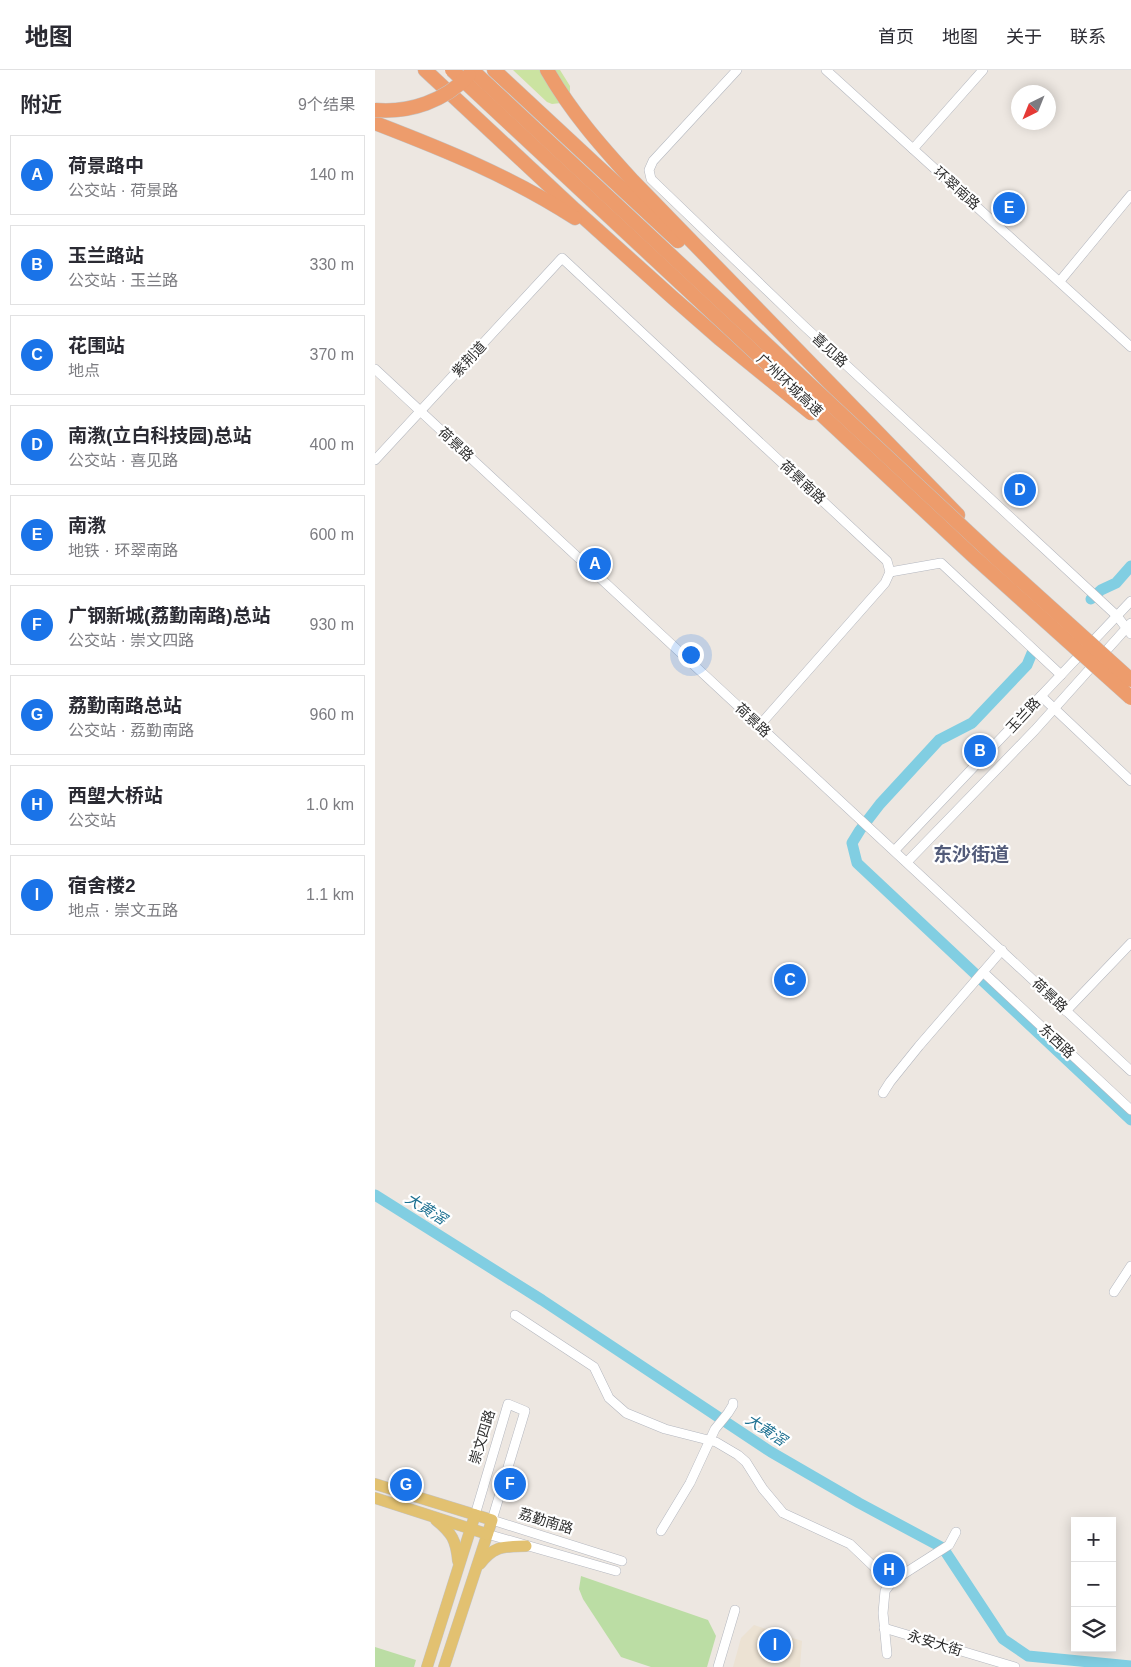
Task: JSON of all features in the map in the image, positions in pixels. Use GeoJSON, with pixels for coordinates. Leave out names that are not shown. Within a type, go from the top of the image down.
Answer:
{"type":"FeatureCollection","features":[{"type":"Feature","properties":{"kind":"highway"},"geometry":{"type":"LineString","coordinates":[[425,70],[631,261],[720,339],[879,470],[973,555]]}},
{"type":"Feature","properties":{"kind":"highway","name":"广州环城高速"},"geometry":{"type":"LineString","coordinates":[[452,70],[973,555],[1131,698]]}},
{"type":"Feature","properties":{"kind":"highway"},"geometry":{"type":"LineString","coordinates":[[375,110],[402,109],[431,102],[457,87],[473,70]]}},
{"type":"Feature","properties":{"kind":"highway","name":"广州环城高速"},"geometry":{"type":"LineString","coordinates":[[473,70],[1026,586],[1131,680]]}},
{"type":"Feature","properties":{"kind":"highway"},"geometry":{"type":"LineString","coordinates":[[494,70],[820,373]]}},
{"type":"Feature","properties":{"kind":"highway"},"geometry":{"type":"LineString","coordinates":[[547,70],[571,108],[602,147],[674,224],[1026,586]]}},
{"type":"Feature","properties":{"kind":"highway"},"geometry":{"type":"LineString","coordinates":[[375,124],[478,164],[512,181],[582,223],[631,261]]}},
{"type":"Feature","properties":{"kind":"main road","name":"荔勤南路"},"geometry":{"type":"LineString","coordinates":[[375,1484],[492,1520]]}},
{"type":"Feature","properties":{"kind":"main road","name":"荔勤南路"},"geometry":{"type":"LineString","coordinates":[[375,1498],[487,1534]]}},
{"type":"Feature","properties":{"kind":"main road","name":"崇文四路"},"geometry":{"type":"LineString","coordinates":[[427,1667],[475,1514]]}},
{"type":"Feature","properties":{"kind":"main road"},"geometry":{"type":"LineString","coordinates":[[431,1516],[448,1530],[453,1538],[457,1548],[459,1566]]}},
{"type":"Feature","properties":{"kind":"main road","name":"崇文四路"},"geometry":{"type":"LineString","coordinates":[[444,1667],[492,1520]]}},
{"type":"Feature","properties":{"kind":"main road"},"geometry":{"type":"LineString","coordinates":[[475,1572],[487,1554],[494,1550],[525,1546]]}},
{"type":"Feature","properties":{"kind":"main road"},"geometry":{"type":"LineString","coordinates":[[453,1585],[460,1583],[469,1590]]}},
{"type":"Feature","properties":{"kind":"street","name":"喜见路"},"geometry":{"type":"LineString","coordinates":[[737,70],[653,161],[649,170],[651,179],[803,325],[1130,627]]}},
{"type":"Feature","properties":{"kind":"street","name":"环翠南路"},"geometry":{"type":"LineString","coordinates":[[826,70],[1131,347]]}},
{"type":"Feature","properties":{"kind":"street"},"geometry":{"type":"LineString","coordinates":[[913,149],[983,70]]}},
{"type":"Feature","properties":{"kind":"street"},"geometry":{"type":"LineString","coordinates":[[1060,281],[1131,195]]}},
{"type":"Feature","properties":{"kind":"street","name":"紫荆道"},"geometry":{"type":"LineString","coordinates":[[375,460],[562,258]]}},
{"type":"Feature","properties":{"kind":"street","name":"荷景南路"},"geometry":{"type":"LineString","coordinates":[[562,258],[887,561],[890,572]]}},
{"type":"Feature","properties":{"kind":"street","name":"荷景路"},"geometry":{"type":"LineString","coordinates":[[375,368],[1131,1071]]}},
{"type":"Feature","properties":{"kind":"street"},"geometry":{"type":"LineString","coordinates":[[759,726],[885,583],[890,572],[941,563],[1061,675]]}},
{"type":"Feature","properties":{"kind":"street","name":"玉兰路"},"geometry":{"type":"LineString","coordinates":[[895,850],[1131,601]]}},
{"type":"Feature","properties":{"kind":"street","name":"玉兰路"},"geometry":{"type":"LineString","coordinates":[[907,862],[971,797],[1130,627]]}},
{"type":"Feature","properties":{"kind":"street"},"geometry":{"type":"LineString","coordinates":[[1041,696],[1131,781]]}},
{"type":"Feature","properties":{"kind":"street"},"geometry":{"type":"LineString","coordinates":[[1067,1011],[1131,943]]}},
{"type":"Feature","properties":{"kind":"street"},"geometry":{"type":"LineString","coordinates":[[883,1094],[908,1060],[1002,950]]}},
{"type":"Feature","properties":{"kind":"street","name":"东西路"},"geometry":{"type":"LineString","coordinates":[[982,972],[1131,1110]]}},
{"type":"Feature","properties":{"kind":"street"},"geometry":{"type":"LineString","coordinates":[[1114,1292],[1131,1266]]}},
{"type":"Feature","properties":{"kind":"street"},"geometry":{"type":"LineString","coordinates":[[515,1315],[594,1367],[609,1398],[626,1413],[665,1430],[710,1440],[743,1458],[773,1503],[783,1513],[850,1544],[891,1583]]}},
{"type":"Feature","properties":{"kind":"street"},"geometry":{"type":"LineString","coordinates":[[661,1532],[691,1483],[710,1440],[719,1424],[728,1414],[733,1402]]}},
{"type":"Feature","properties":{"kind":"street","name":"崇文四路"},"geometry":{"type":"LineString","coordinates":[[475,1514],[507,1404],[525,1411],[492,1520]]}},
{"type":"Feature","properties":{"kind":"street","name":"荔勤南路"},"geometry":{"type":"LineString","coordinates":[[492,1520],[622,1561]]}},
{"type":"Feature","properties":{"kind":"street"},"geometry":{"type":"LineString","coordinates":[[887,1654],[884,1595],[887,1587],[931,1555],[936,1554],[949,1545],[956,1532]]}},
{"type":"Feature","properties":{"kind":"street","name":"荔勤南路"},"geometry":{"type":"LineString","coordinates":[[487,1534],[616,1571]]}},
{"type":"Feature","properties":{"kind":"street"},"geometry":{"type":"LineString","coordinates":[[718,1667],[735,1610]]}},
{"type":"Feature","properties":{"kind":"street","name":"永安大街"},"geometry":{"type":"LineString","coordinates":[[885,1628],[1015,1667]]}},
{"type":"Feature","properties":{"kind":"shaded area"},"geometry":{"type":"Polygon","coordinates":[[[754,1625],[802,1641],[800,1667],[733,1667],[741,1638],[754,1625]]]}},
{"type":"Feature","properties":{"kind":"green space"},"geometry":{"type":"Polygon","coordinates":[[[513,70],[560,70],[570,86],[570,94],[561,103],[552,104],[547,102],[513,70]]]}},
{"type":"Feature","properties":{"kind":"green space"},"geometry":{"type":"Polygon","coordinates":[[[581,1576],[708,1620],[716,1636],[707,1667],[651,1667],[621,1657],[583,1599],[579,1589],[581,1576]]]}},
{"type":"Feature","properties":{"kind":"green space"},"geometry":{"type":"Polygon","coordinates":[[[375,1647],[416,1660],[414,1667],[375,1667],[375,1647]]]}},
{"type":"Feature","properties":{"kind":"waterway"},"geometry":{"type":"LineString","coordinates":[[1091,599],[1101,590],[1116,583],[1131,566]]}},
{"type":"Feature","properties":{"kind":"waterway"},"geometry":{"type":"LineString","coordinates":[[1032,653],[1027,665],[972,723],[939,740],[880,804],[852,843],[857,863],[1131,1120]]}},
{"type":"Feature","properties":{"kind":"waterway","name":"大黄滘"},"geometry":{"type":"LineString","coordinates":[[375,1195],[542,1300],[771,1452],[859,1503],[943,1548],[1003,1639],[1028,1656],[1131,1666]]}},
{"type":"Feature","properties":{"kind":"place","name":"南漖"},"geometry":{"type":"Point","coordinates":[1009,208]}},
{"type":"Feature","properties":{"kind":"place","name":"南漖(立白科技园)总站"},"geometry":{"type":"Point","coordinates":[1020,490]}},
{"type":"Feature","properties":{"kind":"place","name":"荷景路中"},"geometry":{"type":"Point","coordinates":[595,564]}},
{"type":"Feature","properties":{"kind":"place","name":"玉兰路站"},"geometry":{"type":"Point","coordinates":[980,751]}},
{"type":"Feature","properties":{"kind":"place","name":"花围站"},"geometry":{"type":"Point","coordinates":[790,980]}},
{"type":"Feature","properties":{"kind":"place","name":"广钢新城(荔勤南路)总站"},"geometry":{"type":"Point","coordinates":[510,1484]}},
{"type":"Feature","properties":{"kind":"place","name":"荔勤南路总站"},"geometry":{"type":"Point","coordinates":[406,1485]}},
{"type":"Feature","properties":{"kind":"place","name":"西塱大桥站"},"geometry":{"type":"Point","coordinates":[889,1570]}},
{"type":"Feature","properties":{"kind":"place","name":"宿舍楼2"},"geometry":{"type":"Point","coordinates":[775,1645]}},
{"type":"Feature","properties":{"kind":"district","name":"东沙街道"},"geometry":{"type":"Point","coordinates":[971,854]}}]}
